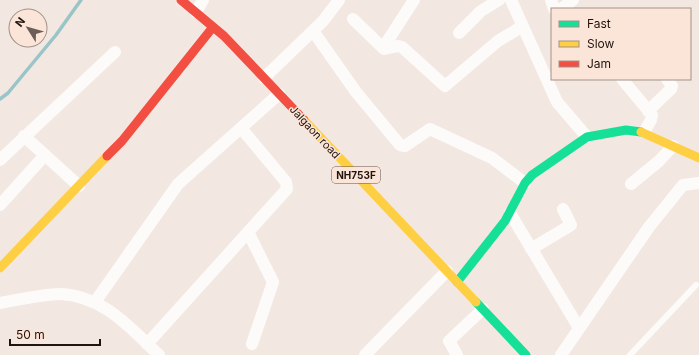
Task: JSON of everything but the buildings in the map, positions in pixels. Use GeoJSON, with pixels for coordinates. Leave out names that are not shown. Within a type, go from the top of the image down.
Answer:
{"type":"FeatureCollection","features":[{"type":"Feature","properties":{"kind":"main road","name":"Jalgaon road"},"geometry":{"type":"LineString","coordinates":[[181,0],[213,27],[264,78],[526,355]]}},
{"type":"Feature","properties":{"kind":"main road"},"geometry":{"type":"LineString","coordinates":[[0,268],[122,141],[213,27]]}},
{"type":"Feature","properties":{"kind":"main road"},"geometry":{"type":"LineString","coordinates":[[457,282],[510,213],[525,184],[532,175],[587,137],[626,130],[644,132],[699,158]]}},
{"type":"Feature","properties":{"kind":"street"},"geometry":{"type":"LineString","coordinates":[[196,12],[203,0]]}},
{"type":"Feature","properties":{"kind":"street"},"geometry":{"type":"LineString","coordinates":[[264,78],[313,31],[339,0]]}},
{"type":"Feature","properties":{"kind":"street"},"geometry":{"type":"LineString","coordinates":[[383,48],[414,0]]}},
{"type":"Feature","properties":{"kind":"street"},"geometry":{"type":"LineString","coordinates":[[459,33],[481,12],[499,0]]}},
{"type":"Feature","properties":{"kind":"street"},"geometry":{"type":"LineString","coordinates":[[511,0],[522,26],[549,73],[557,102],[587,137]]}},
{"type":"Feature","properties":{"kind":"street"},"geometry":{"type":"LineString","coordinates":[[562,8],[573,0]]}},
{"type":"Feature","properties":{"kind":"street"},"geometry":{"type":"LineString","coordinates":[[354,19],[383,48],[386,50],[398,46],[402,47],[445,86],[498,42],[522,26]]}},
{"type":"Feature","properties":{"kind":"street"},"geometry":{"type":"LineString","coordinates":[[313,31],[356,92],[400,145],[405,146],[430,129],[492,158],[525,184]]}},
{"type":"Feature","properties":{"kind":"street"},"geometry":{"type":"LineString","coordinates":[[0,160],[114,52]]}},
{"type":"Feature","properties":{"kind":"street"},"geometry":{"type":"LineString","coordinates":[[623,80],[652,118],[644,132]]}},
{"type":"Feature","properties":{"kind":"street"},"geometry":{"type":"LineString","coordinates":[[648,111],[672,86],[668,80]]}},
{"type":"Feature","properties":{"kind":"street"},"geometry":{"type":"LineString","coordinates":[[95,302],[173,190],[279,94]]}},
{"type":"Feature","properties":{"kind":"street"},"geometry":{"type":"LineString","coordinates":[[146,344],[287,189],[288,186],[241,128]]}},
{"type":"Feature","properties":{"kind":"street"},"geometry":{"type":"LineString","coordinates":[[24,136],[78,186]]}},
{"type":"Feature","properties":{"kind":"street"},"geometry":{"type":"LineString","coordinates":[[631,184],[659,161],[673,146]]}},
{"type":"Feature","properties":{"kind":"street"},"geometry":{"type":"LineString","coordinates":[[0,205],[45,155]]}},
{"type":"Feature","properties":{"kind":"street"},"geometry":{"type":"LineString","coordinates":[[561,355],[653,221],[683,185],[699,183]]}},
{"type":"Feature","properties":{"kind":"street"},"geometry":{"type":"LineString","coordinates":[[531,249],[571,225],[563,209]]}},
{"type":"Feature","properties":{"kind":"street"},"geometry":{"type":"LineString","coordinates":[[510,213],[579,328]]}},
{"type":"Feature","properties":{"kind":"street"},"geometry":{"type":"LineString","coordinates":[[248,232],[273,282],[252,344]]}},
{"type":"Feature","properties":{"kind":"street"},"geometry":{"type":"LineString","coordinates":[[365,355],[447,271]]}},
{"type":"Feature","properties":{"kind":"street"},"geometry":{"type":"LineString","coordinates":[[0,303],[60,294],[95,302],[120,317],[159,355]]}},
{"type":"Feature","properties":{"kind":"street"},"geometry":{"type":"LineString","coordinates":[[457,355],[449,341],[483,309]]}},
{"type":"Feature","properties":{"kind":"lane"},"geometry":{"type":"LineString","coordinates":[[630,355],[696,285]]}},
{"type":"Feature","properties":{"kind":"waterway"},"geometry":{"type":"LineString","coordinates":[[0,99],[8,93],[56,35],[81,0]]}},
{"type":"Feature","properties":{"kind":"traffic: fast"},"geometry":{"type":"LineString","coordinates":[[457,282],[505,221],[525,183],[532,175],[587,137],[626,130],[641,132]]}},
{"type":"Feature","properties":{"kind":"traffic: fast"},"geometry":{"type":"LineString","coordinates":[[476,302],[526,355]]}},
{"type":"Feature","properties":{"kind":"traffic: slow"},"geometry":{"type":"LineString","coordinates":[[304,120],[476,302]]}},
{"type":"Feature","properties":{"kind":"traffic: slow"},"geometry":{"type":"LineString","coordinates":[[641,132],[699,158]]}},
{"type":"Feature","properties":{"kind":"traffic: slow"},"geometry":{"type":"LineString","coordinates":[[0,268],[107,156]]}},
{"type":"Feature","properties":{"kind":"traffic: jam"},"geometry":{"type":"LineString","coordinates":[[181,0],[224,36],[304,120]]}},
{"type":"Feature","properties":{"kind":"traffic: jam"},"geometry":{"type":"LineString","coordinates":[[107,156],[122,141],[213,27]]}}]}
